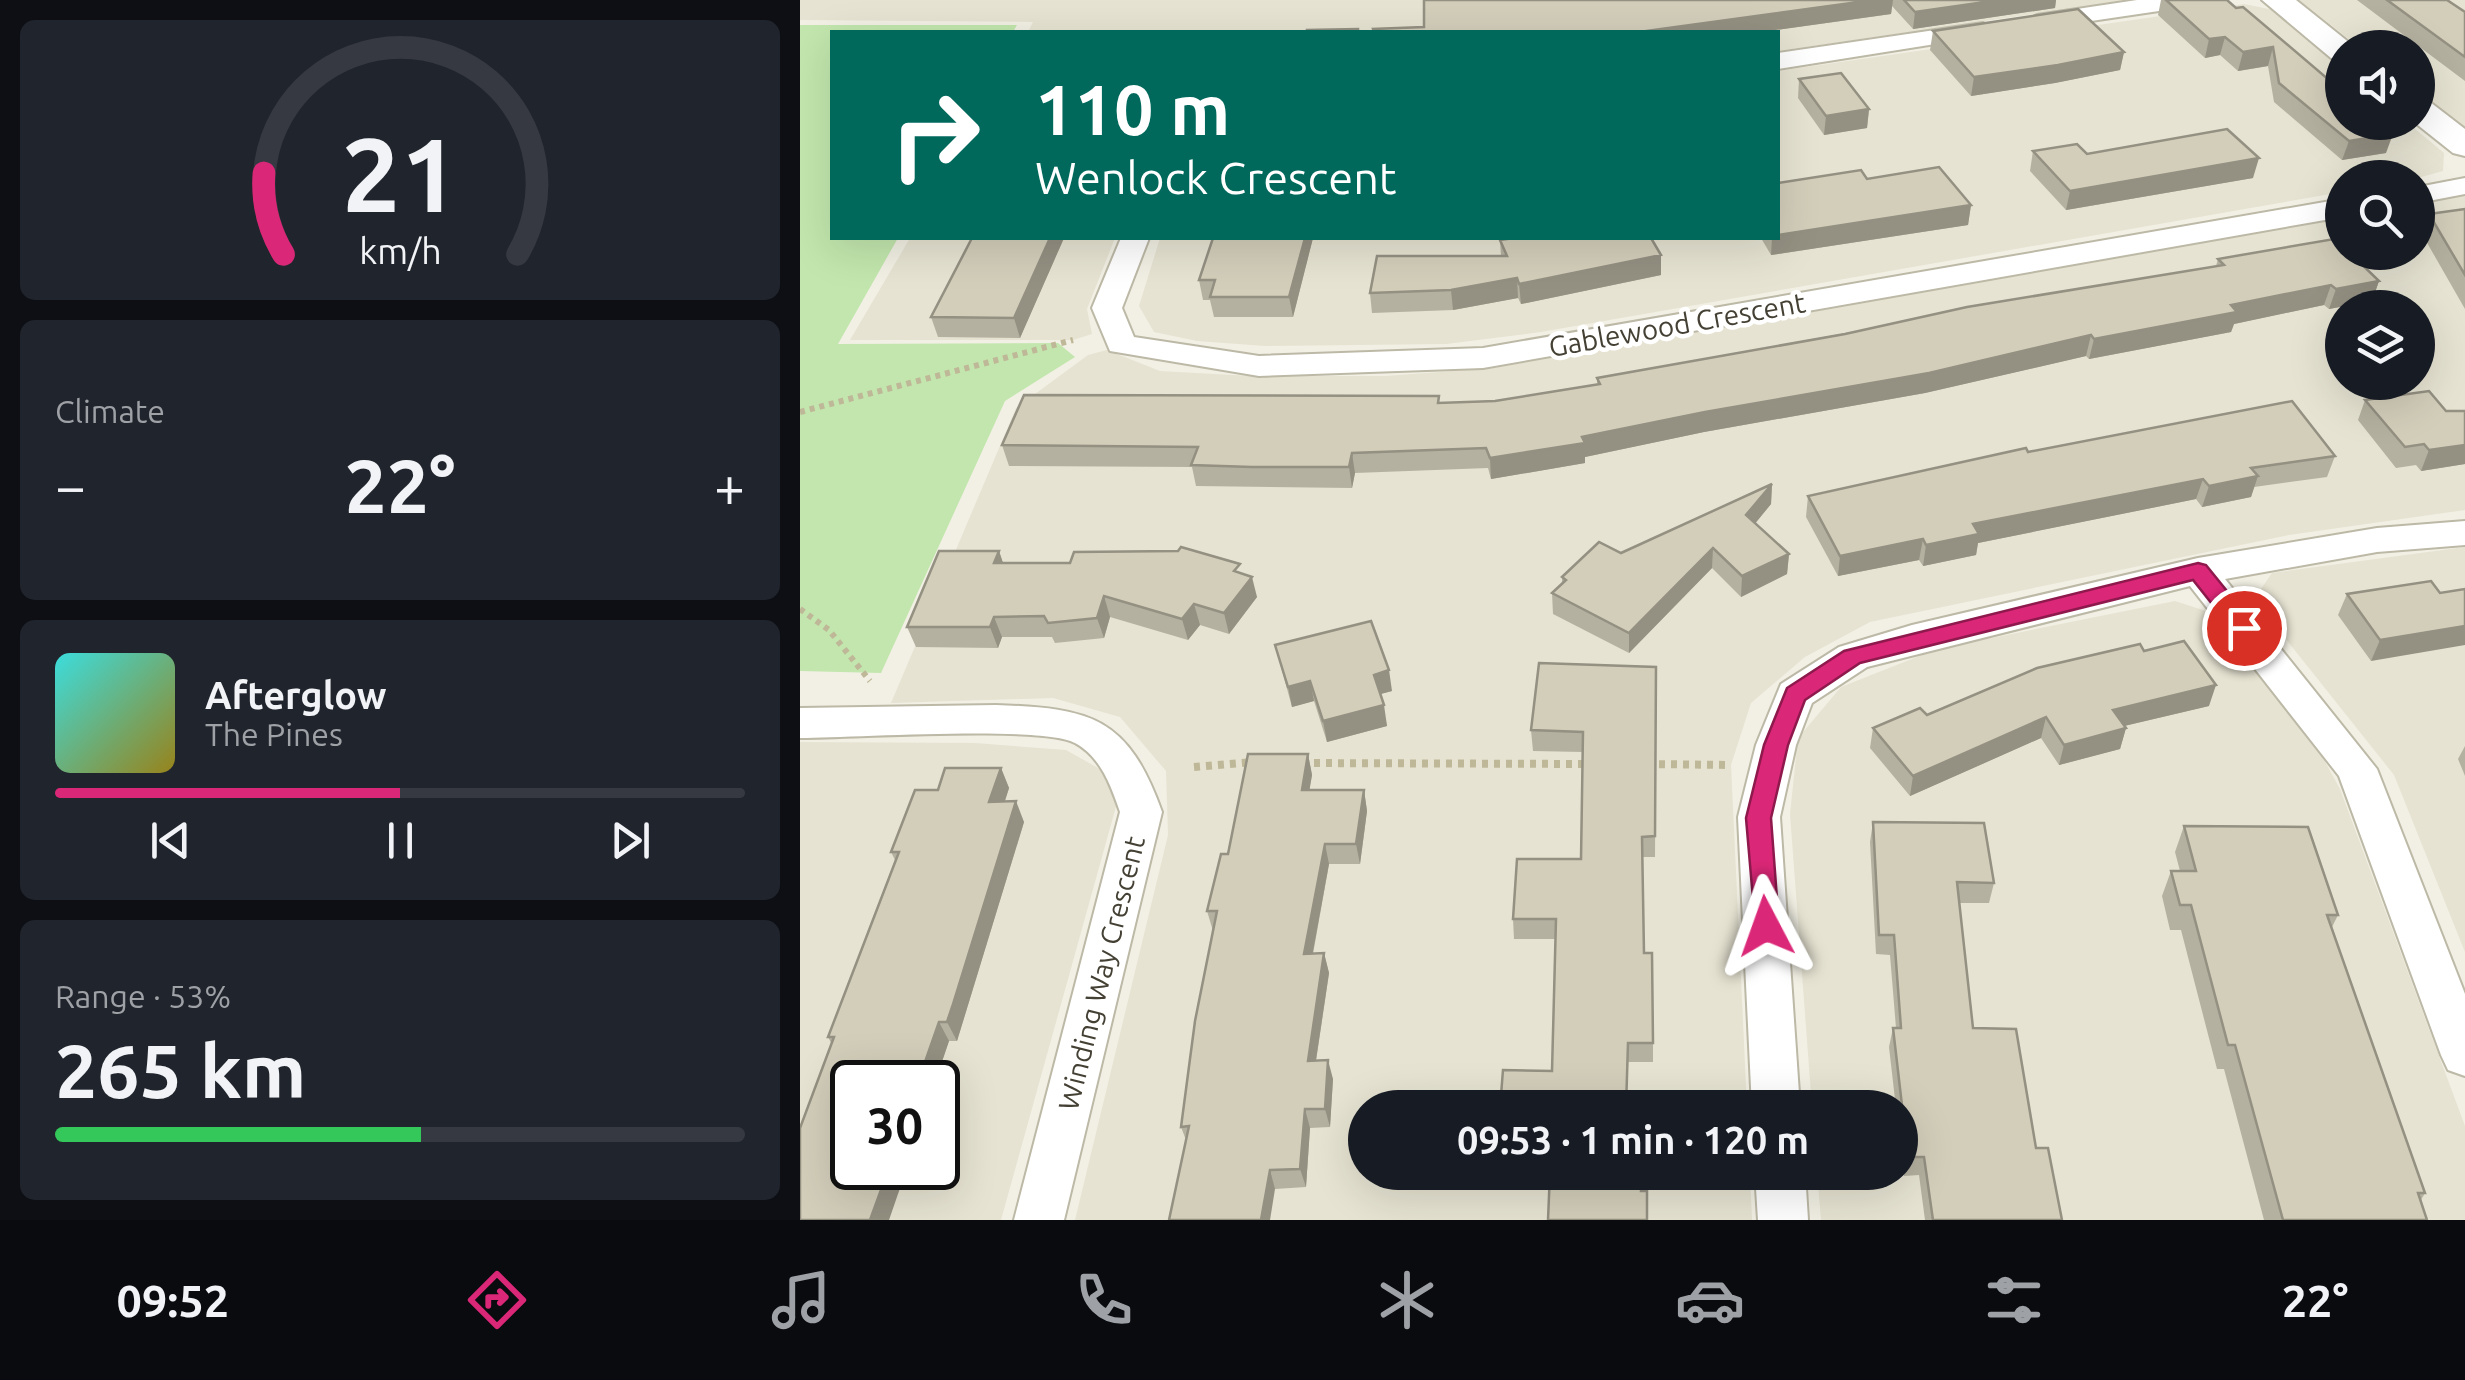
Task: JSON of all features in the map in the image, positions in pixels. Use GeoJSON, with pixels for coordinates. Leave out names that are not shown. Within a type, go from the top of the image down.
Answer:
{"type":"FeatureCollection","features":[{"type":"Feature","properties":{"kind":"street"},"geometry":{"type":"LineString","coordinates":[[1780,60],[2186,0]]}},
{"type":"Feature","properties":{"kind":"street"},"geometry":{"type":"LineString","coordinates":[[2277,0],[2325,38]]}},
{"type":"Feature","properties":{"kind":"street"},"geometry":{"type":"LineString","coordinates":[[2435,122],[2465,146]]}},
{"type":"Feature","properties":{"kind":"street"},"geometry":{"type":"LineString","coordinates":[[2435,192],[2465,186]]}},
{"type":"Feature","properties":{"kind":"street","name":"Gablewood Crescent"},"geometry":{"type":"LineString","coordinates":[[1134,240],[1107,308],[1121,344],[1259,366],[1483,358],[2325,211]]}},
{"type":"Feature","properties":{"kind":"street"},"geometry":{"type":"LineString","coordinates":[[1775,1090],[1759,818],[1776,745],[1795,694],[1853,657],[2198,571],[2377,540],[2465,533]]}},
{"type":"Feature","properties":{"kind":"street"},"geometry":{"type":"LineString","coordinates":[[2198,571],[2357,769],[2465,1055]]}},
{"type":"Feature","properties":{"kind":"street","name":"Winding Way Crescent"},"geometry":{"type":"LineString","coordinates":[[800,723],[1021,722],[1084,728],[1124,765],[1142,812],[1038,1220]]}},
{"type":"Feature","properties":{"kind":"street"},"geometry":{"type":"LineString","coordinates":[[1781,1190],[1783,1220]]}},
{"type":"Feature","properties":{"kind":"path"},"geometry":{"type":"LineString","coordinates":[[800,412],[1073,340]]}},
{"type":"Feature","properties":{"kind":"path"},"geometry":{"type":"LineString","coordinates":[[800,609],[829,630],[870,681]]}},
{"type":"Feature","properties":{"kind":"path"},"geometry":{"type":"LineString","coordinates":[[1194,767],[1262,762]]}},
{"type":"Feature","properties":{"kind":"path"},"geometry":{"type":"LineString","coordinates":[[1282,762],[1594,764]]}},
{"type":"Feature","properties":{"kind":"path"},"geometry":{"type":"LineString","coordinates":[[1633,764],[1731,765]]}},
{"type":"Feature","properties":{"kind":"shaded area"},"geometry":{"type":"Polygon","coordinates":[[[800,0],[2131,0],[1780,51],[1780,30],[1029,30],[1033,22],[800,20],[800,0]]]}},
{"type":"Feature","properties":{"kind":"shaded area"},"geometry":{"type":"Polygon","coordinates":[[[2299,0],[2465,0],[2465,131],[2435,107],[2435,30],[2337,30],[2299,0]]]}},
{"type":"Feature","properties":{"kind":"shaded area"},"geometry":{"type":"Polygon","coordinates":[[[2244,4],[2274,10],[2325,53],[2325,140],[2428,140],[2444,153],[2443,171],[2435,173],[2435,160],[2325,160],[2325,195],[1541,332],[1446,344],[1265,346],[1197,341],[1154,332],[1139,306],[1159,240],[1780,240],[1780,71],[2244,4]]]}},
{"type":"Feature","properties":{"kind":"shaded area"},"geometry":{"type":"Polygon","coordinates":[[[2465,195],[2465,510],[2289,535],[1870,622],[1805,657],[1751,703],[1731,765],[1746,1090],[1348,1090],[1348,1190],[1751,1190],[1752,1220],[1075,1220],[1168,835],[1166,771],[1120,717],[1053,698],[891,703],[1016,408],[1088,355],[1107,350],[1160,371],[1252,376],[1385,376],[1494,368],[2325,219],[2325,270],[2435,270],[2435,199],[2465,195]]]}},
{"type":"Feature","properties":{"kind":"shaded area"},"geometry":{"type":"Polygon","coordinates":[[[909,240],[1114,240],[1087,309],[1092,334],[1073,340],[850,340],[909,240]]]}},
{"type":"Feature","properties":{"kind":"shaded area"},"geometry":{"type":"Polygon","coordinates":[[[2465,547],[2465,952],[2394,775],[2254,599],[2272,573],[2465,547]]]}},
{"type":"Feature","properties":{"kind":"shaded area"},"geometry":{"type":"Polygon","coordinates":[[[2175,601],[2212,613],[2303,721],[2340,789],[2465,1126],[2465,1220],[1821,1220],[1818,1190],[1918,1190],[1918,1090],[1811,1090],[1790,814],[1798,738],[1841,687],[1937,649],[2175,601]]]}},
{"type":"Feature","properties":{"kind":"shaded area"},"geometry":{"type":"Polygon","coordinates":[[[800,742],[975,743],[1066,750],[1107,773],[1117,803],[1001,1220],[800,1220],[800,742]]]}},
{"type":"Feature","properties":{"kind":"green space"},"geometry":{"type":"Polygon","coordinates":[[[800,25],[1017,25],[1014,30],[830,30],[830,240],[897,240],[838,344],[1058,343],[1075,357],[1005,401],[881,673],[800,671],[800,25]]]}},
{"type":"Feature","properties":{"kind":"building"},"geometry":{"type":"Polygon","coordinates":[[[1424,0],[1873,0],[1654,30],[1373,29],[1424,27],[1424,0]]]}},
{"type":"Feature","properties":{"kind":"building"},"geometry":{"type":"Polygon","coordinates":[[[1904,0],[1999,0],[1915,12],[1904,0]]]}},
{"type":"Feature","properties":{"kind":"building"},"geometry":{"type":"Polygon","coordinates":[[[2166,0],[2227,0],[2236,8],[2243,7],[2325,77],[2325,121],[2279,83],[2273,47],[2243,52],[2225,37],[2209,39],[2166,0]]]}},
{"type":"Feature","properties":{"kind":"building"},"geometry":{"type":"Polygon","coordinates":[[[2387,0],[2447,0],[2465,12],[2465,57],[2435,35],[2435,30],[2428,30],[2387,0]]]}},
{"type":"Feature","properties":{"kind":"building"},"geometry":{"type":"Polygon","coordinates":[[[2078,9],[2124,52],[1974,77],[1933,31],[2078,9]]]}},
{"type":"Feature","properties":{"kind":"building"},"geometry":{"type":"Polygon","coordinates":[[[1841,73],[1869,109],[1826,116],[1799,79],[1841,73]]]}},
{"type":"Feature","properties":{"kind":"building"},"geometry":{"type":"Polygon","coordinates":[[[2227,129],[2259,158],[2070,191],[2033,151],[2077,144],[2087,154],[2227,129]]]}},
{"type":"Feature","properties":{"kind":"building"},"geometry":{"type":"Polygon","coordinates":[[[1939,167],[1971,205],[1780,235],[1780,183],[1861,170],[1867,179],[1939,167]]]}},
{"type":"Feature","properties":{"kind":"building"},"geometry":{"type":"Polygon","coordinates":[[[2465,209],[2465,275],[2435,224],[2435,213],[2465,209]]]}},
{"type":"Feature","properties":{"kind":"building"},"geometry":{"type":"Polygon","coordinates":[[[971,240],[1049,240],[1014,318],[931,317],[971,240]]]}},
{"type":"Feature","properties":{"kind":"building"},"geometry":{"type":"Polygon","coordinates":[[[1212,240],[1304,240],[1289,297],[1210,297],[1215,280],[1199,280],[1212,240]]]}},
{"type":"Feature","properties":{"kind":"building"},"geometry":{"type":"Polygon","coordinates":[[[1500,240],[1652,240],[1661,255],[1519,284],[1517,278],[1451,290],[1370,293],[1377,256],[1507,256],[1500,240]]]}},
{"type":"Feature","properties":{"kind":"building"},"geometry":{"type":"Polygon","coordinates":[[[2325,241],[2325,270],[2368,270],[2379,281],[2336,289],[2331,285],[2231,305],[2237,312],[2094,339],[2091,335],[1929,373],[1705,412],[1582,437],[1585,443],[1490,458],[1486,448],[1352,453],[1349,467],[1252,467],[1191,465],[1198,447],[1002,445],[1024,395],[1439,396],[1438,403],[1495,401],[1600,384],[1597,378],[1845,334],[1967,307],[2224,265],[2218,259],[2325,241]]]}},
{"type":"Feature","properties":{"kind":"building"},"geometry":{"type":"Polygon","coordinates":[[[2435,398],[2446,411],[2465,411],[2465,445],[2429,450],[2424,444],[2405,447],[2365,400],[2435,398]]]}},
{"type":"Feature","properties":{"kind":"building"},"geometry":{"type":"Polygon","coordinates":[[[2292,401],[2335,456],[2251,468],[2258,476],[2209,486],[2203,479],[1973,524],[1979,534],[1926,545],[1923,539],[1840,556],[1808,496],[2026,448],[2028,452],[2292,401]]]}},
{"type":"Feature","properties":{"kind":"building"},"geometry":{"type":"Polygon","coordinates":[[[1772,484],[1746,515],[1789,554],[1742,576],[1713,548],[1629,633],[1552,593],[1566,580],[1562,577],[1599,542],[1621,553],[1772,484]]]}},
{"type":"Feature","properties":{"kind":"building"},"geometry":{"type":"Polygon","coordinates":[[[1181,547],[1240,564],[1234,571],[1252,577],[1224,613],[1194,604],[1182,619],[1104,596],[1097,618],[1048,623],[1044,616],[994,617],[990,627],[907,627],[939,551],[999,551],[994,563],[1070,563],[1074,552],[1178,551],[1181,547]]]}},
{"type":"Feature","properties":{"kind":"building"},"geometry":{"type":"Polygon","coordinates":[[[2431,581],[2440,593],[2465,589],[2465,626],[2380,640],[2347,594],[2431,581]]]}},
{"type":"Feature","properties":{"kind":"building"},"geometry":{"type":"Polygon","coordinates":[[[1371,621],[1389,670],[1374,675],[1384,705],[1323,721],[1310,681],[1288,687],[1275,645],[1371,621]]]}},
{"type":"Feature","properties":{"kind":"building"},"geometry":{"type":"Polygon","coordinates":[[[2184,641],[2216,685],[2113,710],[2126,728],[2064,745],[2046,717],[1913,776],[1873,728],[1920,708],[1927,715],[2037,668],[2140,644],[2144,651],[2184,641]]]}},
{"type":"Feature","properties":{"kind":"building"},"geometry":{"type":"Polygon","coordinates":[[[1539,663],[1656,667],[1655,836],[1642,837],[1644,953],[1652,953],[1653,1043],[1628,1043],[1627,1090],[1501,1090],[1503,1070],[1552,1071],[1556,919],[1513,919],[1517,859],[1581,859],[1583,732],[1531,730],[1539,663]]]}},
{"type":"Feature","properties":{"kind":"building"},"geometry":{"type":"Polygon","coordinates":[[[1248,754],[1308,754],[1302,790],[1364,790],[1356,844],[1325,844],[1304,954],[1324,953],[1308,1061],[1328,1060],[1325,1109],[1305,1109],[1300,1169],[1270,1170],[1261,1220],[1169,1220],[1189,1126],[1181,1127],[1195,1021],[1217,911],[1207,911],[1221,854],[1228,854],[1248,754]]]}},
{"type":"Feature","properties":{"kind":"building"},"geometry":{"type":"Polygon","coordinates":[[[945,768],[1001,768],[989,802],[1016,801],[953,1004],[947,1022],[939,1022],[926,1060],[830,1060],[830,1190],[881,1190],[870,1220],[800,1220],[800,1128],[834,1037],[828,1037],[899,852],[891,852],[915,790],[938,790],[945,768]]]}},
{"type":"Feature","properties":{"kind":"building"},"geometry":{"type":"Polygon","coordinates":[[[1873,822],[1984,823],[1994,883],[1957,882],[1973,1028],[2016,1029],[2036,1148],[2048,1148],[2062,1220],[1933,1220],[1924,1157],[1918,1157],[1918,1090],[1900,1090],[1893,1028],[1901,1028],[1894,935],[1879,935],[1873,822]]]}},
{"type":"Feature","properties":{"kind":"building"},"geometry":{"type":"Polygon","coordinates":[[[2184,826],[2308,827],[2338,915],[2327,915],[2425,1193],[2418,1193],[2427,1220],[2283,1220],[2235,1045],[2228,1045],[2191,905],[2180,905],[2171,871],[2196,871],[2184,826]]]}},
{"type":"Feature","properties":{"kind":"building"},"geometry":{"type":"Polygon","coordinates":[[[1549,1190],[1647,1191],[1647,1220],[1548,1220],[1549,1190]]]}},
{"type":"Feature","properties":{"kind":"route"},"geometry":{"type":"LineString","coordinates":[[1766,926],[1759,818],[1776,745],[1795,694],[1853,657],[2198,571],[2244,628]]}}]}
